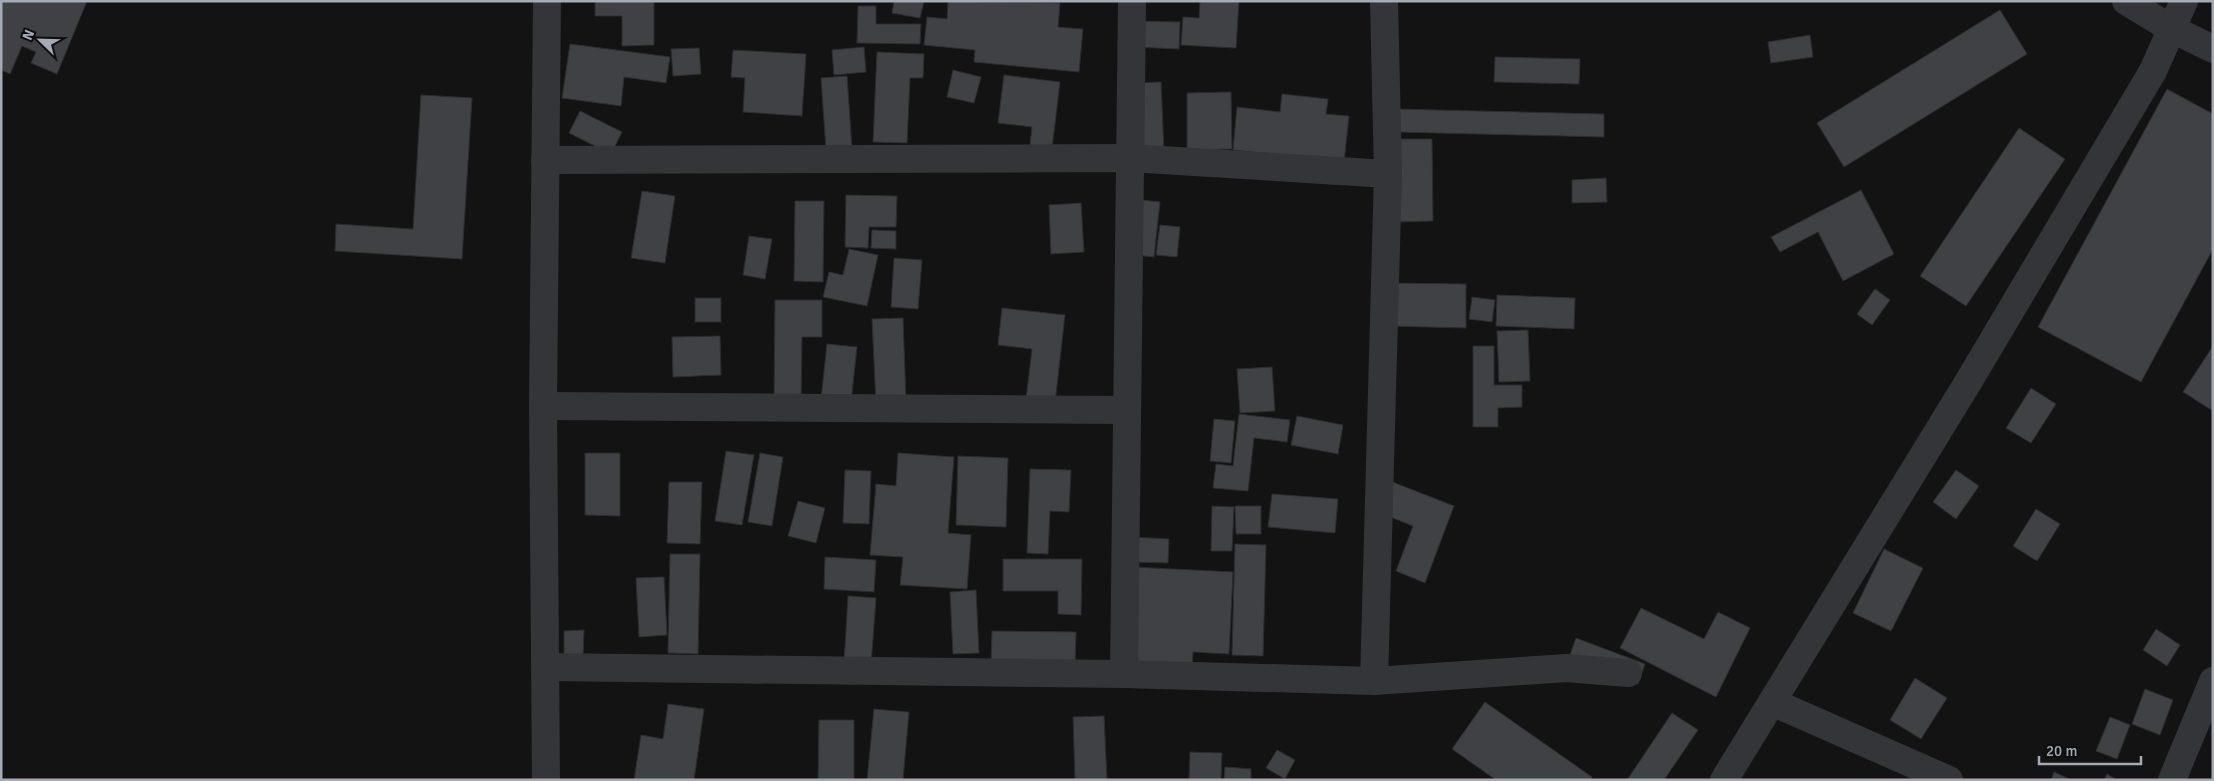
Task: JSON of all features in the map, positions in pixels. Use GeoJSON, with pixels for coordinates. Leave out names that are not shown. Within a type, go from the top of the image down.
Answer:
{"type":"FeatureCollection","features":[{"type":"Feature","properties":{"kind":"street"},"geometry":{"type":"LineString","coordinates":[[546,780],[543,406],[547,1]]}},
{"type":"Feature","properties":{"kind":"street"},"geometry":{"type":"LineString","coordinates":[[1124,674],[1132,1]]}},
{"type":"Feature","properties":{"kind":"street"},"geometry":{"type":"LineString","coordinates":[[1374,681],[1388,174],[1384,1]]}},
{"type":"Feature","properties":{"kind":"street"},"geometry":{"type":"LineString","coordinates":[[2126,1],[2172,29],[2213,49]]}},
{"type":"Feature","properties":{"kind":"street"},"geometry":{"type":"LineString","coordinates":[[1724,780],[1967,384],[2152,71],[2184,1]]}},
{"type":"Feature","properties":{"kind":"street"},"geometry":{"type":"LineString","coordinates":[[545,160],[1130,158],[1388,174]]}},
{"type":"Feature","properties":{"kind":"street"},"geometry":{"type":"LineString","coordinates":[[543,406],[1127,410]]}},
{"type":"Feature","properties":{"kind":"street"},"geometry":{"type":"LineString","coordinates":[[546,667],[1124,674],[1374,681],[1566,668],[1628,673]]}},
{"type":"Feature","properties":{"kind":"street"},"geometry":{"type":"LineString","coordinates":[[2172,780],[2213,681]]}},
{"type":"Feature","properties":{"kind":"street"},"geometry":{"type":"LineString","coordinates":[[1772,702],[1949,780]]}},
{"type":"Feature","properties":{"kind":"building"},"geometry":{"type":"Polygon","coordinates":[[[1,1],[87,1],[57,74],[31,63],[36,52],[22,46],[10,74],[1,70],[1,1]]]}},
{"type":"Feature","properties":{"kind":"building"},"geometry":{"type":"Polygon","coordinates":[[[595,1],[654,1],[654,45],[622,46],[622,16],[595,16],[595,1]]]}},
{"type":"Feature","properties":{"kind":"building"},"geometry":{"type":"Polygon","coordinates":[[[894,1],[924,1],[920,18],[892,13],[894,1]]]}},
{"type":"Feature","properties":{"kind":"building"},"geometry":{"type":"Polygon","coordinates":[[[948,1],[1060,3],[1058,27],[1083,29],[1079,72],[974,62],[975,50],[924,45],[927,17],[947,19],[948,1]]]}},
{"type":"Feature","properties":{"kind":"building"},"geometry":{"type":"Polygon","coordinates":[[[1200,1],[1239,1],[1236,48],[1181,45],[1183,17],[1199,18],[1200,1]]]}},
{"type":"Feature","properties":{"kind":"building"},"geometry":{"type":"Polygon","coordinates":[[[858,6],[876,6],[876,24],[921,24],[920,44],[857,43],[858,6]]]}},
{"type":"Feature","properties":{"kind":"building"},"geometry":{"type":"Polygon","coordinates":[[[2000,10],[2027,54],[1844,167],[1817,123],[2000,10]]]}},
{"type":"Feature","properties":{"kind":"building"},"geometry":{"type":"Polygon","coordinates":[[[1133,21],[1180,22],[1179,49],[1133,47],[1133,21]]]}},
{"type":"Feature","properties":{"kind":"building"},"geometry":{"type":"Polygon","coordinates":[[[1810,35],[1813,57],[1771,63],[1768,42],[1810,35]]]}},
{"type":"Feature","properties":{"kind":"building"},"geometry":{"type":"Polygon","coordinates":[[[570,44],[670,57],[666,83],[624,77],[621,106],[562,98],[570,44]]]}},
{"type":"Feature","properties":{"kind":"building"},"geometry":{"type":"Polygon","coordinates":[[[864,47],[866,72],[834,75],[832,50],[864,47]]]}},
{"type":"Feature","properties":{"kind":"building"},"geometry":{"type":"Polygon","coordinates":[[[699,48],[701,74],[673,76],[671,49],[699,48]]]}},
{"type":"Feature","properties":{"kind":"building"},"geometry":{"type":"Polygon","coordinates":[[[733,50],[806,54],[802,116],[743,112],[745,78],[731,77],[733,50]]]}},
{"type":"Feature","properties":{"kind":"building"},"geometry":{"type":"Polygon","coordinates":[[[877,52],[924,54],[923,78],[910,78],[907,143],[873,142],[877,52]]]}},
{"type":"Feature","properties":{"kind":"building"},"geometry":{"type":"Polygon","coordinates":[[[1495,57],[1580,59],[1579,84],[1494,82],[1495,57]]]}},
{"type":"Feature","properties":{"kind":"building"},"geometry":{"type":"Polygon","coordinates":[[[953,70],[981,77],[974,103],[947,97],[953,70]]]}},
{"type":"Feature","properties":{"kind":"building"},"geometry":{"type":"Polygon","coordinates":[[[1004,75],[1060,82],[1051,157],[1029,155],[1032,127],[998,123],[1004,75]]]}},
{"type":"Feature","properties":{"kind":"building"},"geometry":{"type":"Polygon","coordinates":[[[847,76],[852,148],[826,150],[821,78],[847,76]]]}},
{"type":"Feature","properties":{"kind":"building"},"geometry":{"type":"Polygon","coordinates":[[[1161,82],[1164,153],[1133,155],[1130,83],[1161,82]]]}},
{"type":"Feature","properties":{"kind":"building"},"geometry":{"type":"Polygon","coordinates":[[[2167,89],[2213,114],[2213,249],[2141,382],[2038,327],[2167,89]]]}},
{"type":"Feature","properties":{"kind":"building"},"geometry":{"type":"Polygon","coordinates":[[[1231,92],[1232,149],[1187,150],[1187,93],[1231,92]]]}},
{"type":"Feature","properties":{"kind":"building"},"geometry":{"type":"Polygon","coordinates":[[[1282,94],[1328,99],[1326,114],[1349,116],[1344,162],[1233,150],[1237,107],[1280,112],[1282,94]]]}},
{"type":"Feature","properties":{"kind":"building"},"geometry":{"type":"Polygon","coordinates":[[[421,95],[472,98],[462,259],[335,251],[336,224],[413,229],[421,95]]]}},
{"type":"Feature","properties":{"kind":"building"},"geometry":{"type":"Polygon","coordinates":[[[1396,109],[1604,114],[1604,137],[1395,132],[1396,109]]]}},
{"type":"Feature","properties":{"kind":"building"},"geometry":{"type":"Polygon","coordinates":[[[580,111],[622,132],[611,154],[569,133],[580,111]]]}},
{"type":"Feature","properties":{"kind":"building"},"geometry":{"type":"Polygon","coordinates":[[[2019,128],[2065,159],[1966,306],[1920,276],[2019,128]]]}},
{"type":"Feature","properties":{"kind":"building"},"geometry":{"type":"Polygon","coordinates":[[[1392,139],[1432,139],[1433,221],[1392,222],[1392,139]]]}},
{"type":"Feature","properties":{"kind":"building"},"geometry":{"type":"Polygon","coordinates":[[[1606,178],[1607,202],[1572,203],[1572,180],[1606,178]]]}},
{"type":"Feature","properties":{"kind":"building"},"geometry":{"type":"Polygon","coordinates":[[[1861,190],[1894,254],[1843,281],[1818,232],[1780,252],[1771,237],[1861,190]]]}},
{"type":"Feature","properties":{"kind":"building"},"geometry":{"type":"Polygon","coordinates":[[[642,191],[675,196],[665,263],[631,258],[642,191]]]}},
{"type":"Feature","properties":{"kind":"building"},"geometry":{"type":"Polygon","coordinates":[[[846,195],[897,196],[896,227],[869,227],[868,248],[845,247],[846,195]]]}},
{"type":"Feature","properties":{"kind":"building"},"geometry":{"type":"Polygon","coordinates":[[[1132,199],[1160,202],[1154,257],[1127,254],[1132,199]]]}},
{"type":"Feature","properties":{"kind":"building"},"geometry":{"type":"Polygon","coordinates":[[[795,201],[824,201],[823,282],[794,281],[795,201]]]}},
{"type":"Feature","properties":{"kind":"building"},"geometry":{"type":"Polygon","coordinates":[[[1081,203],[1084,252],[1051,254],[1049,205],[1081,203]]]}},
{"type":"Feature","properties":{"kind":"building"},"geometry":{"type":"Polygon","coordinates":[[[1160,225],[1180,227],[1177,257],[1156,255],[1160,225]]]}},
{"type":"Feature","properties":{"kind":"building"},"geometry":{"type":"Polygon","coordinates":[[[872,230],[896,231],[896,249],[871,248],[872,230]]]}},
{"type":"Feature","properties":{"kind":"building"},"geometry":{"type":"Polygon","coordinates":[[[749,236],[772,239],[765,279],[743,275],[749,236]]]}},
{"type":"Feature","properties":{"kind":"building"},"geometry":{"type":"Polygon","coordinates":[[[849,249],[878,255],[867,306],[823,297],[829,272],[843,275],[849,249]]]}},
{"type":"Feature","properties":{"kind":"building"},"geometry":{"type":"Polygon","coordinates":[[[894,258],[922,260],[918,309],[891,307],[894,258]]]}},
{"type":"Feature","properties":{"kind":"building"},"geometry":{"type":"Polygon","coordinates":[[[1389,283],[1466,284],[1466,328],[1389,326],[1389,283]]]}},
{"type":"Feature","properties":{"kind":"building"},"geometry":{"type":"Polygon","coordinates":[[[1875,289],[1890,300],[1872,325],[1857,314],[1875,289]]]}},
{"type":"Feature","properties":{"kind":"building"},"geometry":{"type":"Polygon","coordinates":[[[1497,295],[1575,298],[1574,329],[1496,326],[1497,295]]]}},
{"type":"Feature","properties":{"kind":"building"},"geometry":{"type":"Polygon","coordinates":[[[1472,297],[1495,300],[1492,322],[1469,319],[1472,297]]]}},
{"type":"Feature","properties":{"kind":"building"},"geometry":{"type":"Polygon","coordinates":[[[695,298],[721,298],[721,322],[695,322],[695,298]]]}},
{"type":"Feature","properties":{"kind":"building"},"geometry":{"type":"Polygon","coordinates":[[[775,300],[822,300],[822,337],[802,337],[801,401],[774,401],[775,300]]]}},
{"type":"Feature","properties":{"kind":"building"},"geometry":{"type":"Polygon","coordinates":[[[1002,308],[1065,315],[1055,403],[1026,399],[1032,349],[998,345],[1002,308]]]}},
{"type":"Feature","properties":{"kind":"building"},"geometry":{"type":"Polygon","coordinates":[[[903,318],[906,402],[876,404],[872,319],[903,318]]]}},
{"type":"Feature","properties":{"kind":"building"},"geometry":{"type":"Polygon","coordinates":[[[1528,330],[1530,381],[1499,382],[1497,331],[1528,330]]]}},
{"type":"Feature","properties":{"kind":"building"},"geometry":{"type":"Polygon","coordinates":[[[720,336],[721,375],[673,377],[672,337],[720,336]]]}},
{"type":"Feature","properties":{"kind":"building"},"geometry":{"type":"Polygon","coordinates":[[[827,344],[857,347],[851,402],[821,399],[827,344]]]}},
{"type":"Feature","properties":{"kind":"building"},"geometry":{"type":"Polygon","coordinates":[[[1473,346],[1494,346],[1494,385],[1522,385],[1522,407],[1498,408],[1498,427],[1473,427],[1473,346]]]}},
{"type":"Feature","properties":{"kind":"building"},"geometry":{"type":"Polygon","coordinates":[[[2213,346],[2213,411],[2183,392],[2213,346]]]}},
{"type":"Feature","properties":{"kind":"building"},"geometry":{"type":"Polygon","coordinates":[[[1272,367],[1275,411],[1240,413],[1237,369],[1272,367]]]}},
{"type":"Feature","properties":{"kind":"building"},"geometry":{"type":"Polygon","coordinates":[[[2031,388],[2056,404],[2031,443],[2006,428],[2031,388]]]}},
{"type":"Feature","properties":{"kind":"building"},"geometry":{"type":"Polygon","coordinates":[[[1239,414],[1290,420],[1287,442],[1254,438],[1248,491],[1213,488],[1216,464],[1233,466],[1239,414]]]}},
{"type":"Feature","properties":{"kind":"building"},"geometry":{"type":"Polygon","coordinates":[[[1297,416],[1343,425],[1338,454],[1291,445],[1297,416]]]}},
{"type":"Feature","properties":{"kind":"building"},"geometry":{"type":"Polygon","coordinates":[[[1214,419],[1235,421],[1231,463],[1210,461],[1214,419]]]}},
{"type":"Feature","properties":{"kind":"building"},"geometry":{"type":"Polygon","coordinates":[[[726,451],[754,455],[742,525],[715,521],[726,451]]]}},
{"type":"Feature","properties":{"kind":"building"},"geometry":{"type":"Polygon","coordinates":[[[585,453],[620,453],[620,516],[585,515],[585,453]]]}},
{"type":"Feature","properties":{"kind":"building"},"geometry":{"type":"Polygon","coordinates":[[[760,453],[783,457],[772,526],[748,522],[760,453]]]}},
{"type":"Feature","properties":{"kind":"building"},"geometry":{"type":"Polygon","coordinates":[[[898,453],[954,457],[948,533],[971,535],[967,589],[900,585],[903,557],[870,555],[876,484],[896,486],[898,453]]]}},
{"type":"Feature","properties":{"kind":"building"},"geometry":{"type":"Polygon","coordinates":[[[958,456],[1008,458],[1006,527],[956,525],[958,456]]]}},
{"type":"Feature","properties":{"kind":"building"},"geometry":{"type":"Polygon","coordinates":[[[1030,469],[1071,470],[1069,512],[1050,511],[1048,554],[1027,553],[1030,469]]]}},
{"type":"Feature","properties":{"kind":"building"},"geometry":{"type":"Polygon","coordinates":[[[845,470],[871,471],[869,524],[843,523],[845,470]]]}},
{"type":"Feature","properties":{"kind":"building"},"geometry":{"type":"Polygon","coordinates":[[[1956,470],[1979,486],[1956,519],[1933,502],[1956,470]]]}},
{"type":"Feature","properties":{"kind":"building"},"geometry":{"type":"Polygon","coordinates":[[[1390,481],[1454,506],[1425,583],[1396,571],[1413,526],[1378,512],[1390,481]]]}},
{"type":"Feature","properties":{"kind":"building"},"geometry":{"type":"Polygon","coordinates":[[[669,482],[702,482],[700,544],[667,543],[669,482]]]}},
{"type":"Feature","properties":{"kind":"building"},"geometry":{"type":"Polygon","coordinates":[[[1272,494],[1338,499],[1335,533],[1268,527],[1272,494]]]}},
{"type":"Feature","properties":{"kind":"building"},"geometry":{"type":"Polygon","coordinates":[[[798,501],[825,508],[816,543],[788,536],[798,501]]]}},
{"type":"Feature","properties":{"kind":"building"},"geometry":{"type":"Polygon","coordinates":[[[1212,506],[1234,507],[1232,551],[1211,551],[1212,506]]]}},
{"type":"Feature","properties":{"kind":"building"},"geometry":{"type":"Polygon","coordinates":[[[1235,506],[1261,506],[1261,534],[1236,534],[1235,506]]]}},
{"type":"Feature","properties":{"kind":"building"},"geometry":{"type":"Polygon","coordinates":[[[2036,509],[2060,524],[2037,561],[2013,546],[2036,509]]]}},
{"type":"Feature","properties":{"kind":"building"},"geometry":{"type":"Polygon","coordinates":[[[1131,537],[1169,539],[1168,563],[1130,562],[1131,537]]]}},
{"type":"Feature","properties":{"kind":"building"},"geometry":{"type":"Polygon","coordinates":[[[1235,544],[1266,545],[1263,656],[1232,655],[1235,544]]]}},
{"type":"Feature","properties":{"kind":"building"},"geometry":{"type":"Polygon","coordinates":[[[1884,549],[1923,568],[1891,631],[1853,613],[1884,549]]]}},
{"type":"Feature","properties":{"kind":"building"},"geometry":{"type":"Polygon","coordinates":[[[670,554],[700,554],[698,654],[668,653],[670,554]]]}},
{"type":"Feature","properties":{"kind":"building"},"geometry":{"type":"Polygon","coordinates":[[[825,557],[876,560],[874,592],[824,589],[825,557]]]}},
{"type":"Feature","properties":{"kind":"building"},"geometry":{"type":"Polygon","coordinates":[[[1003,559],[1082,559],[1081,615],[1058,614],[1058,591],[1003,591],[1003,559]]]}},
{"type":"Feature","properties":{"kind":"building"},"geometry":{"type":"Polygon","coordinates":[[[1132,567],[1233,572],[1229,654],[1193,652],[1192,671],[1126,668],[1132,567]]]}},
{"type":"Feature","properties":{"kind":"building"},"geometry":{"type":"Polygon","coordinates":[[[664,577],[667,635],[639,637],[636,578],[664,577]]]}},
{"type":"Feature","properties":{"kind":"building"},"geometry":{"type":"Polygon","coordinates":[[[976,590],[979,653],[953,654],[950,592],[976,590]]]}},
{"type":"Feature","properties":{"kind":"building"},"geometry":{"type":"Polygon","coordinates":[[[848,596],[876,598],[871,665],[844,664],[848,596]]]}},
{"type":"Feature","properties":{"kind":"building"},"geometry":{"type":"Polygon","coordinates":[[[1641,608],[1704,639],[1718,612],[1750,628],[1716,697],[1620,648],[1641,608]]]}},
{"type":"Feature","properties":{"kind":"building"},"geometry":{"type":"Polygon","coordinates":[[[2156,629],[2180,645],[2167,666],[2143,650],[2156,629]]]}},
{"type":"Feature","properties":{"kind":"building"},"geometry":{"type":"Polygon","coordinates":[[[584,630],[583,657],[564,656],[564,631],[584,630]]]}},
{"type":"Feature","properties":{"kind":"building"},"geometry":{"type":"Polygon","coordinates":[[[992,631],[1076,632],[1075,666],[991,665],[992,631]]]}},
{"type":"Feature","properties":{"kind":"building"},"geometry":{"type":"Polygon","coordinates":[[[1576,638],[1645,664],[1638,684],[1569,658],[1576,638]]]}},
{"type":"Feature","properties":{"kind":"building"},"geometry":{"type":"Polygon","coordinates":[[[1915,678],[1947,698],[1921,739],[1890,720],[1915,678]]]}},
{"type":"Feature","properties":{"kind":"building"},"geometry":{"type":"Polygon","coordinates":[[[2145,689],[2173,700],[2160,735],[2132,724],[2145,689]]]}},
{"type":"Feature","properties":{"kind":"building"},"geometry":{"type":"Polygon","coordinates":[[[1485,702],[1592,777],[1591,780],[1496,780],[1452,749],[1485,702]]]}},
{"type":"Feature","properties":{"kind":"building"},"geometry":{"type":"Polygon","coordinates":[[[668,704],[704,709],[694,780],[634,780],[641,735],[663,739],[668,704]]]}},
{"type":"Feature","properties":{"kind":"building"},"geometry":{"type":"Polygon","coordinates":[[[874,709],[909,712],[903,780],[867,780],[874,709]]]}},
{"type":"Feature","properties":{"kind":"building"},"geometry":{"type":"Polygon","coordinates":[[[1672,713],[1698,730],[1664,780],[1627,780],[1672,713]]]}},
{"type":"Feature","properties":{"kind":"building"},"geometry":{"type":"Polygon","coordinates":[[[1104,716],[1107,780],[1075,780],[1073,717],[1104,716]]]}},
{"type":"Feature","properties":{"kind":"building"},"geometry":{"type":"Polygon","coordinates":[[[2110,717],[2130,725],[2117,759],[2096,751],[2110,717]]]}},
{"type":"Feature","properties":{"kind":"building"},"geometry":{"type":"Polygon","coordinates":[[[819,720],[854,720],[854,780],[818,780],[819,720]]]}},
{"type":"Feature","properties":{"kind":"building"},"geometry":{"type":"Polygon","coordinates":[[[1277,750],[1295,760],[1285,779],[1266,768],[1277,750]]]}},
{"type":"Feature","properties":{"kind":"building"},"geometry":{"type":"Polygon","coordinates":[[[1190,752],[1222,753],[1221,780],[1189,780],[1190,752]]]}},
{"type":"Feature","properties":{"kind":"building"},"geometry":{"type":"Polygon","coordinates":[[[1225,767],[1251,769],[1251,780],[1224,780],[1225,767]]]}},
{"type":"Feature","properties":{"kind":"building"},"geometry":{"type":"Polygon","coordinates":[[[2054,772],[2072,780],[2051,780],[2054,772]]]}},
{"type":"Feature","properties":{"kind":"building"},"geometry":{"type":"Polygon","coordinates":[[[2107,774],[2117,780],[2104,780],[2107,774]]]}}]}
